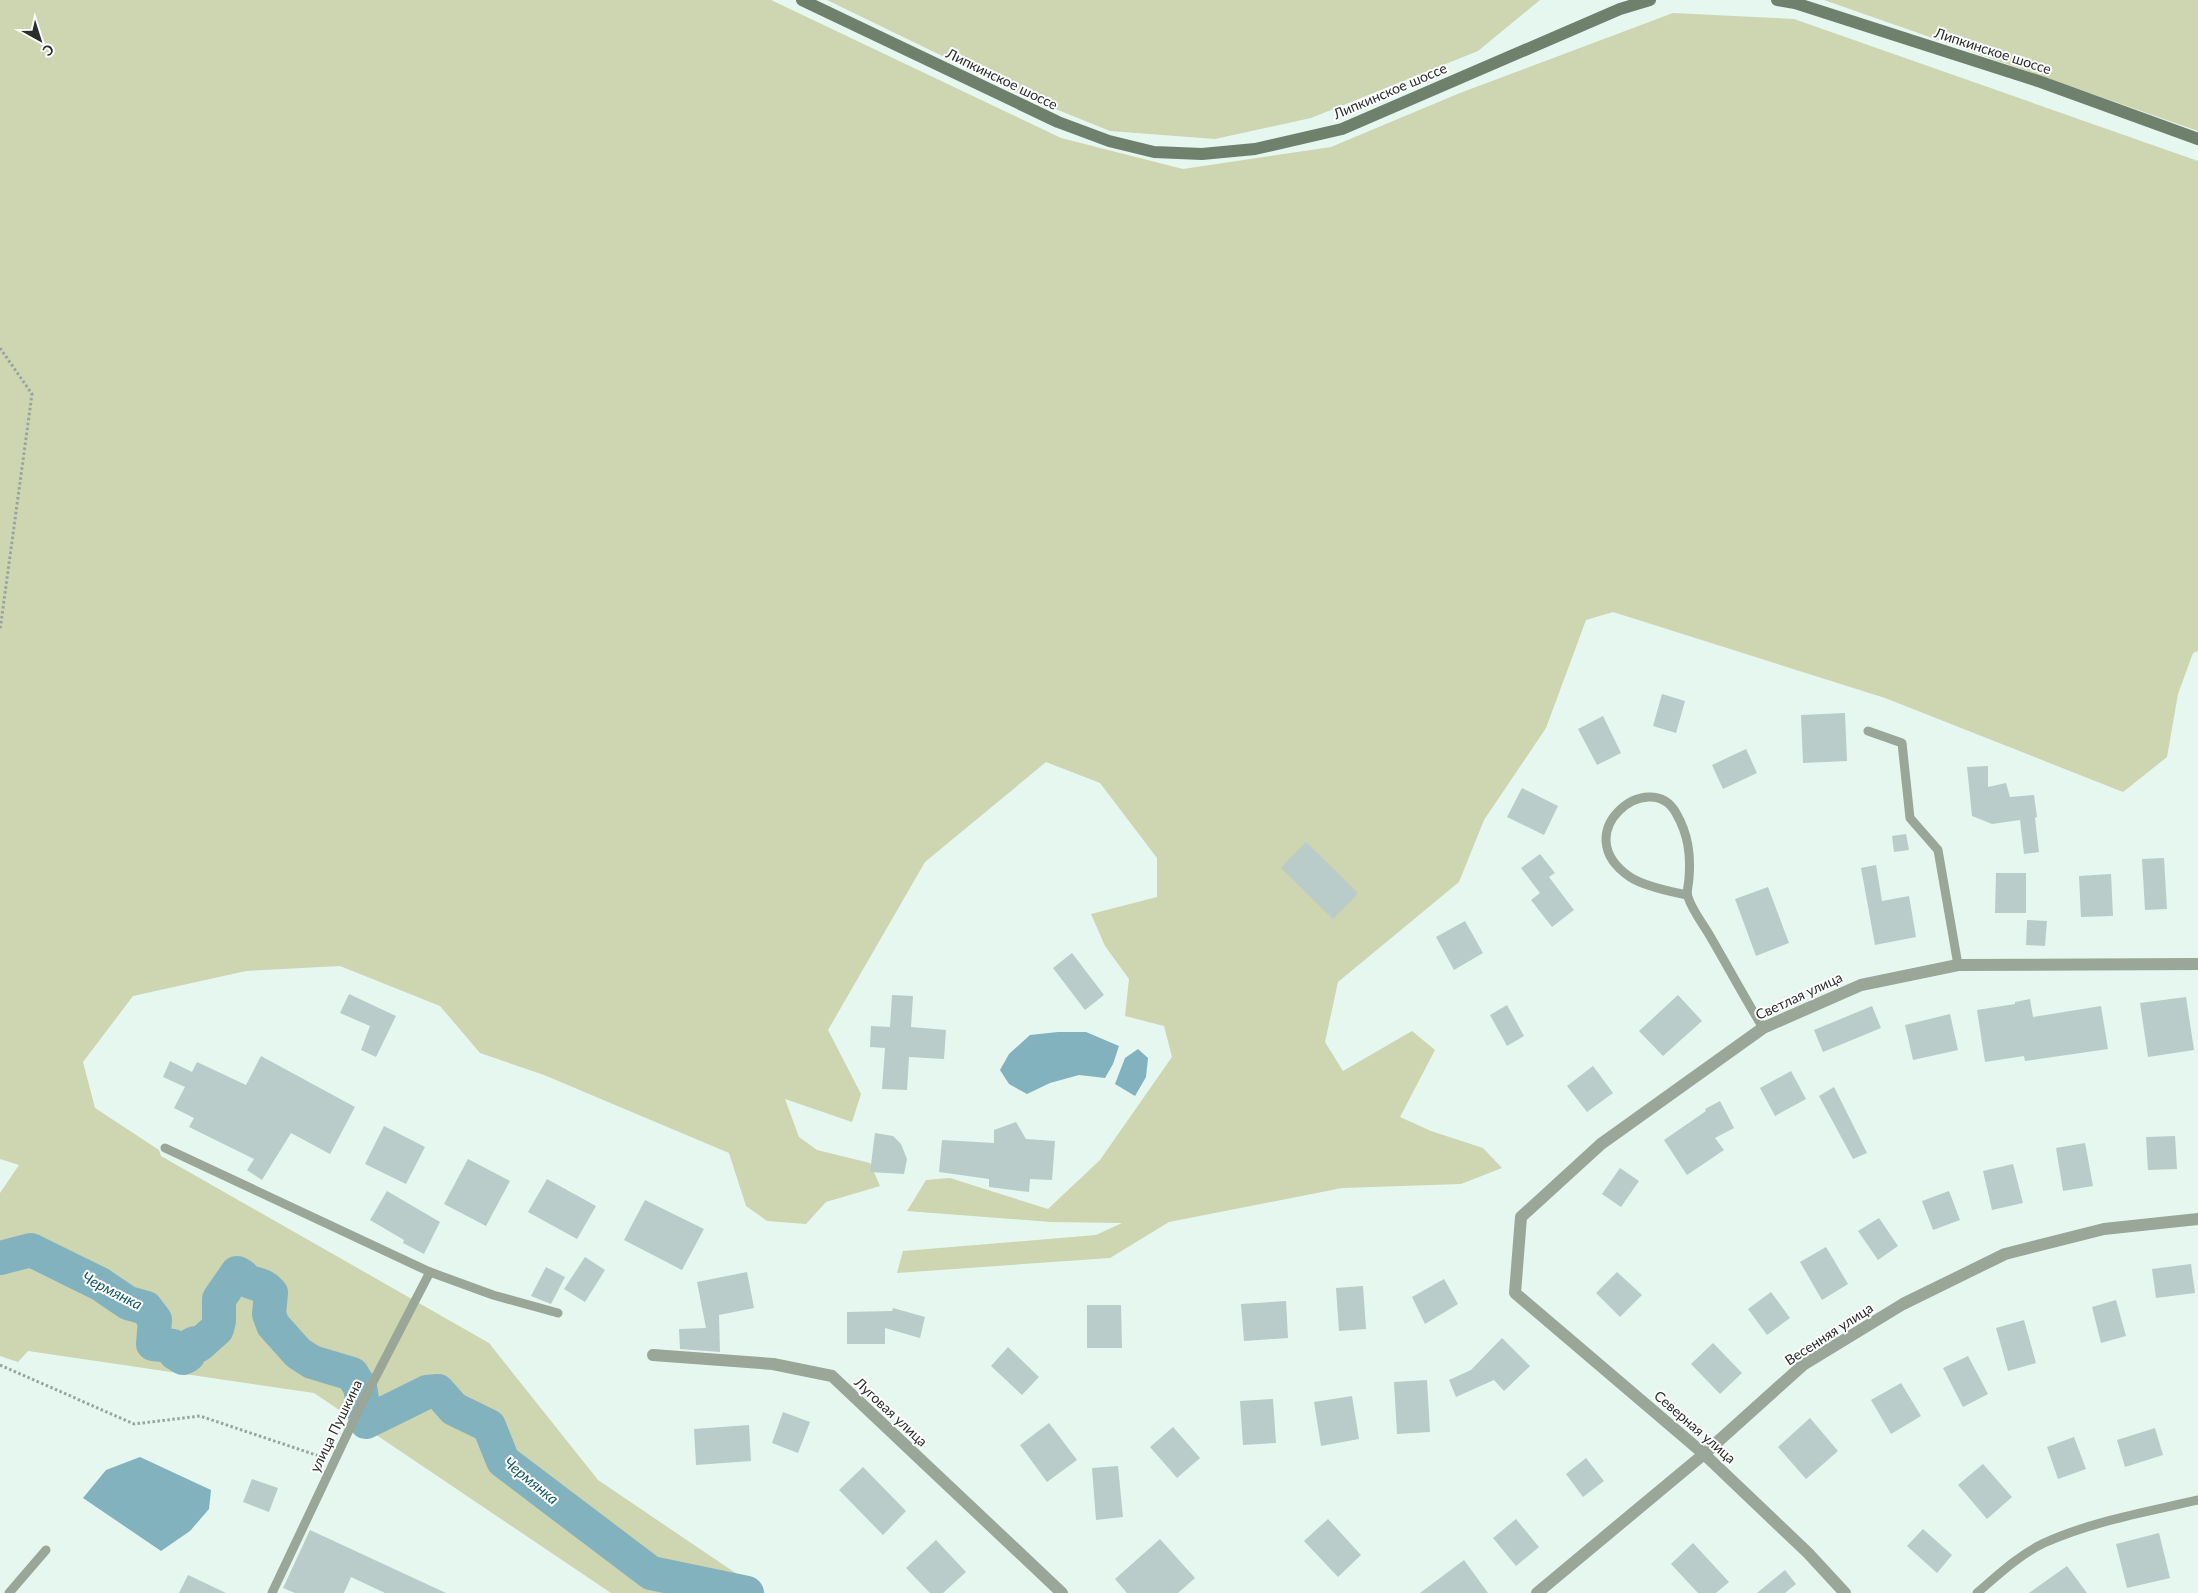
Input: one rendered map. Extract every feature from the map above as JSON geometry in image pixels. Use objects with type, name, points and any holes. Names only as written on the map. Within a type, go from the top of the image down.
[{"type":"street","name":"Липкинское шоссе","points":[[802,0],[1058,122],[1109,141],[1154,152],[1202,154],[1255,149],[1342,129],[1620,9],[1650,0]]},
{"type":"street","name":"Липкинское шоссе","points":[[1777,0],[1795,2],[2041,82],[2198,139]]},
{"type":"street","name":"Светлая улица","points":[[1515,1293],[1521,1217],[1600,1144],[1763,1028],[1861,985],[1958,965],[2198,964]]},
{"type":"street","name":"Весенняя улица","points":[[1537,1593],[1704,1454],[1803,1365],[1903,1304],[2005,1254],[2104,1229],[2198,1219]]},
{"type":"street","name":"Северная улица","points":[[1515,1293],[1704,1454],[1808,1553],[1845,1593]]},
{"type":"street","name":"Луговая улица","points":[[653,1355],[773,1364],[832,1376],[1062,1593]]},
{"type":"lane","points":[[1868,730],[1902,743],[1910,818],[1938,850],[1958,965]]},
{"type":"lane","points":[[1687,896],[1632,879],[1611,858],[1604,835],[1610,820],[1618,809],[1640,798],[1656,798],[1667,801],[1676,812],[1690,849],[1687,896],[1763,1028]]},
{"type":"lane","points":[[164,1148],[430,1272],[493,1295],[558,1313]]},
{"type":"lane","name":"улица Пушкина","points":[[272,1593],[358,1411],[430,1272]]},
{"type":"lane","points":[[1977,1593],[2007,1567],[2043,1544],[2095,1524],[2198,1500]]},
{"type":"lane","points":[[9,1593],[46,1550]]},
{"type":"path","points":[[0,348],[32,394],[0,630]]},
{"type":"path","points":[[0,1365],[134,1424],[200,1416],[334,1461]]},
{"type":"green space","points":[[0,0],[771,0],[1061,138],[1183,169],[1331,147],[1460,93],[1673,13],[1794,19],[2198,161],[2198,651],[2193,653],[2178,694],[2167,757],[2123,792],[1885,698],[1613,612],[1586,620],[1546,728],[1484,820],[1459,882],[1338,982],[1325,1042],[1343,1071],[1412,1031],[1435,1050],[1400,1117],[1431,1131],[1483,1148],[1502,1168],[1461,1184],[1342,1188],[1169,1222],[1110,1258],[897,1273],[903,1251],[1096,1235],[1122,1223],[1051,1222],[907,1211],[926,1180],[950,1178],[1048,1209],[1100,1160],[1172,1057],[1164,1026],[1125,1016],[1129,979],[1105,946],[1091,914],[1157,897],[1157,858],[1100,783],[1046,762],[925,862],[828,1030],[861,1094],[852,1122],[785,1099],[799,1137],[817,1150],[870,1163],[880,1186],[826,1202],[806,1224],[767,1221],[746,1206],[729,1153],[544,1075],[480,1053],[440,1006],[340,966],[246,971],[133,996],[83,1062],[95,1108],[159,1150],[161,1156],[489,1343],[598,1480],[765,1593],[611,1593],[314,1393],[28,1351],[18,1362],[0,1356],[0,1193],[19,1165],[0,1159]]},
{"type":"green space","points":[[827,0],[1540,0],[1478,51],[1311,118],[1215,139],[1110,131],[1033,100]]},
{"type":"green space","points":[[1824,0],[2198,0],[2198,131]]},
{"type":"water","points":[[1086,1032],[1119,1046],[1113,1064],[1105,1078],[1079,1075],[1050,1083],[1027,1094],[1009,1084],[1000,1070],[1009,1054],[1030,1035]]},
{"type":"water","points":[[1138,1049],[1148,1058],[1146,1077],[1135,1096],[1115,1084],[1125,1058]]},
{"type":"water","points":[[140,1457],[211,1490],[209,1509],[190,1531],[161,1551],[83,1498],[106,1470]]},
{"type":"building","points":[[1662,694],[1685,701],[1676,733],[1653,726]]},
{"type":"building","points":[[1845,713],[1847,761],[1803,763],[1801,715]]},
{"type":"building","points":[[1603,716],[1621,753],[1597,765],[1578,729]]},
{"type":"building","points":[[1746,749],[1757,773],[1723,789],[1712,765]]},
{"type":"building","points":[[1988,766],[1988,787],[2006,783],[2010,797],[2034,795],[2039,852],[2024,854],[2020,820],[1992,824],[1972,816],[1967,767]]},
{"type":"building","points":[[1522,788],[1558,806],[1544,835],[1507,817]]},
{"type":"building","points":[[1906,834],[1909,850],[1894,852],[1892,836]]},
{"type":"building","points":[[1306,842],[1358,893],[1333,919],[1281,868]]},
{"type":"building","points":[[1540,854],[1555,873],[1549,877],[1574,910],[1552,927],[1531,900],[1540,893],[1521,868]]},
{"type":"building","points":[[2164,858],[2167,909],[2145,910],[2142,859]]},
{"type":"building","points":[[1876,865],[1882,901],[1909,896],[1916,937],[1875,945],[1861,868]]},
{"type":"building","points":[[1996,873],[2026,873],[2026,913],[1995,913]]},
{"type":"building","points":[[2111,874],[2113,916],[2081,917],[2079,876]]},
{"type":"building","points":[[1768,887],[1789,943],[1756,956],[1735,899]]},
{"type":"building","points":[[2027,920],[2047,921],[2045,946],[2026,945]]},
{"type":"building","points":[[1465,921],[1483,953],[1454,970],[1436,937]]},
{"type":"building","points":[[1072,953],[1104,995],[1085,1010],[1053,968]]},
{"type":"building","points":[[349,994],[396,1016],[376,1057],[361,1050],[370,1026],[340,1013]]},
{"type":"building","points":[[892,995],[913,996],[911,1027],[946,1030],[944,1059],[909,1057],[907,1090],[882,1089],[885,1048],[870,1047],[871,1026],[890,1027]]},
{"type":"building","points":[[1678,995],[1702,1021],[1663,1056],[1639,1031]]},
{"type":"building","points":[[2186,997],[2194,1050],[2148,1057],[2140,1003]]},
{"type":"building","points":[[2030,999],[2033,1017],[2101,1006],[2108,1049],[2025,1061],[2024,1056],[1985,1062],[1977,1010],[2015,1004],[2015,1002]]},
{"type":"building","points":[[1507,1005],[1524,1036],[1507,1046],[1490,1015]]},
{"type":"building","points":[[1872,1006],[1881,1028],[1823,1052],[1814,1030]]},
{"type":"building","points":[[1950,1014],[1958,1050],[1913,1060],[1905,1025]]},
{"type":"building","points":[[261,1056],[355,1107],[330,1154],[291,1133],[262,1180],[247,1170],[254,1159],[189,1127],[194,1118],[174,1108],[185,1087],[163,1077],[170,1061],[192,1072],[197,1062],[246,1085]]},
{"type":"building","points":[[1593,1066],[1613,1093],[1587,1112],[1567,1086]]},
{"type":"building","points":[[1791,1071],[1806,1099],[1775,1116],[1760,1088]]},
{"type":"building","points":[[1834,1087],[1867,1153],[1853,1159],[1819,1096]]},
{"type":"building","points":[[1720,1101],[1734,1128],[1715,1138],[1724,1150],[1687,1175],[1664,1140],[1706,1111],[1705,1109]]},
{"type":"building","points":[[1016,1122],[1026,1139],[1055,1141],[1052,1180],[1030,1179],[1029,1192],[989,1187],[989,1179],[939,1172],[942,1140],[994,1143],[994,1130]]},
{"type":"building","points":[[384,1126],[425,1147],[406,1184],[365,1164]]},
{"type":"building","points":[[875,1133],[893,1136],[901,1144],[907,1159],[904,1174],[870,1172]]},
{"type":"building","points":[[2175,1136],[2177,1169],[2148,1170],[2146,1137]]},
{"type":"building","points":[[2085,1143],[2093,1186],[2063,1191],[2056,1148]]},
{"type":"building","points":[[468,1159],[510,1181],[486,1226],[444,1204]]},
{"type":"building","points":[[2013,1164],[2023,1203],[1992,1210],[1983,1171]]},
{"type":"building","points":[[1620,1168],[1639,1181],[1621,1207],[1602,1194]]},
{"type":"building","points":[[547,1179],[596,1206],[577,1239],[528,1212]]},
{"type":"building","points":[[387,1191],[440,1222],[424,1254],[403,1243],[404,1240],[370,1220]]},
{"type":"building","points":[[1949,1191],[1960,1220],[1933,1230],[1922,1201]]},
{"type":"building","points":[[645,1200],[704,1229],[682,1270],[624,1240]]},
{"type":"building","points":[[1879,1218],[1898,1246],[1878,1260],[1858,1231]]},
{"type":"building","points":[[1826,1247],[1848,1284],[1822,1300],[1800,1262]]},
{"type":"building","points":[[585,1257],[605,1270],[585,1302],[564,1289]]},
{"type":"building","points":[[2191,1264],[2195,1293],[2156,1298],[2152,1269]]},
{"type":"building","points":[[546,1267],[565,1277],[551,1304],[531,1296]]},
{"type":"building","points":[[747,1272],[754,1308],[719,1315],[720,1352],[680,1349],[679,1329],[706,1328],[697,1282]]},
{"type":"building","points":[[1617,1272],[1642,1295],[1620,1317],[1596,1293]]},
{"type":"building","points":[[1444,1279],[1458,1304],[1425,1324],[1412,1297]]},
{"type":"building","points":[[1363,1286],[1366,1329],[1339,1331],[1336,1288]]},
{"type":"building","points":[[1771,1292],[1790,1318],[1767,1335],[1748,1309]]},
{"type":"building","points":[[2116,1300],[2126,1336],[2101,1343],[2092,1307]]},
{"type":"building","points":[[1286,1301],[1288,1338],[1244,1341],[1241,1304]]},
{"type":"building","points":[[1087,1305],[1121,1305],[1122,1348],[1087,1348]]},
{"type":"building","points":[[893,1308],[925,1317],[920,1338],[885,1328],[885,1344],[847,1344],[847,1312],[892,1311]]},
{"type":"building","points":[[2024,1320],[2036,1363],[2008,1371],[1996,1328]]},
{"type":"building","points":[[1502,1338],[1530,1366],[1504,1391],[1494,1380],[1456,1397],[1449,1380],[1471,1370]]},
{"type":"building","points":[[1713,1343],[1742,1373],[1720,1394],[1691,1364]]},
{"type":"building","points":[[1008,1347],[1039,1377],[1022,1395],[991,1366]]},
{"type":"building","points":[[1968,1356],[1988,1394],[1963,1407],[1943,1368]]},
{"type":"building","points":[[1427,1380],[1430,1432],[1397,1434],[1394,1382]]},
{"type":"building","points":[[1901,1383],[1921,1416],[1891,1434],[1871,1400]]},
{"type":"building","points":[[1352,1396],[1359,1439],[1321,1446],[1314,1402]]},
{"type":"building","points":[[1273,1399],[1276,1443],[1243,1445],[1240,1401]]},
{"type":"building","points":[[783,1412],[810,1422],[798,1453],[772,1443]]},
{"type":"building","points":[[1810,1418],[1838,1451],[1806,1479],[1778,1447]]},
{"type":"building","points":[[1049,1423],[1077,1460],[1047,1482],[1020,1445]]},
{"type":"building","points":[[749,1425],[751,1461],[696,1465],[694,1429]]},
{"type":"building","points":[[1173,1427],[1200,1458],[1177,1478],[1150,1447]]},
{"type":"building","points":[[2155,1428],[2163,1455],[2125,1467],[2117,1440]]},
{"type":"building","points":[[2074,1437],[2086,1469],[2058,1479],[2047,1447]]},
{"type":"building","points":[[1586,1458],[1604,1481],[1583,1497],[1566,1474]]},
{"type":"building","points":[[1983,1464],[2012,1497],[1987,1519],[1958,1485]]},
{"type":"building","points":[[1118,1466],[1123,1517],[1096,1520],[1092,1468]]},
{"type":"building","points":[[863,1467],[906,1511],[883,1535],[839,1490]]},
{"type":"building","points":[[252,1479],[278,1488],[269,1512],[243,1502]]},
{"type":"building","points":[[1328,1519],[1361,1555],[1338,1577],[1304,1541]]},
{"type":"building","points":[[1516,1519],[1539,1547],[1516,1566],[1493,1538]]},
{"type":"building","points":[[1923,1529],[1952,1555],[1937,1573],[1907,1546]]},
{"type":"building","points":[[310,1530],[446,1593],[385,1593],[351,1577],[344,1593],[295,1593],[283,1588]]},
{"type":"building","points":[[2159,1533],[2170,1578],[2127,1588],[2116,1544]]},
{"type":"building","points":[[1160,1539],[1195,1578],[1178,1593],[1127,1593],[1115,1579]]},
{"type":"building","points":[[936,1540],[966,1572],[943,1593],[930,1593],[906,1568]]},
{"type":"building","points":[[1693,1543],[1729,1582],[1716,1593],[1698,1593],[1671,1564]]},
{"type":"building","points":[[1464,1560],[1488,1593],[1420,1593]]},
{"type":"building","points":[[2067,1566],[2087,1593],[2029,1593]]},
{"type":"building","points":[[1785,1570],[1796,1584],[1785,1593],[1757,1593]]},
{"type":"building","points":[[188,1575],[226,1593],[179,1593]]},
{"type":"waterway","name":"Чермянка","points":[[0,1258],[31,1250],[100,1284],[128,1303],[146,1308],[155,1320],[153,1344],[173,1346],[175,1353],[183,1358],[189,1354],[191,1345],[195,1343],[199,1345],[217,1329],[219,1299],[237,1273],[248,1281],[264,1287],[271,1293],[269,1314],[273,1325],[298,1353],[312,1362],[352,1374],[360,1387],[366,1422],[427,1392],[438,1391],[454,1409],[489,1426],[503,1461],[651,1573],[747,1593]]}]
